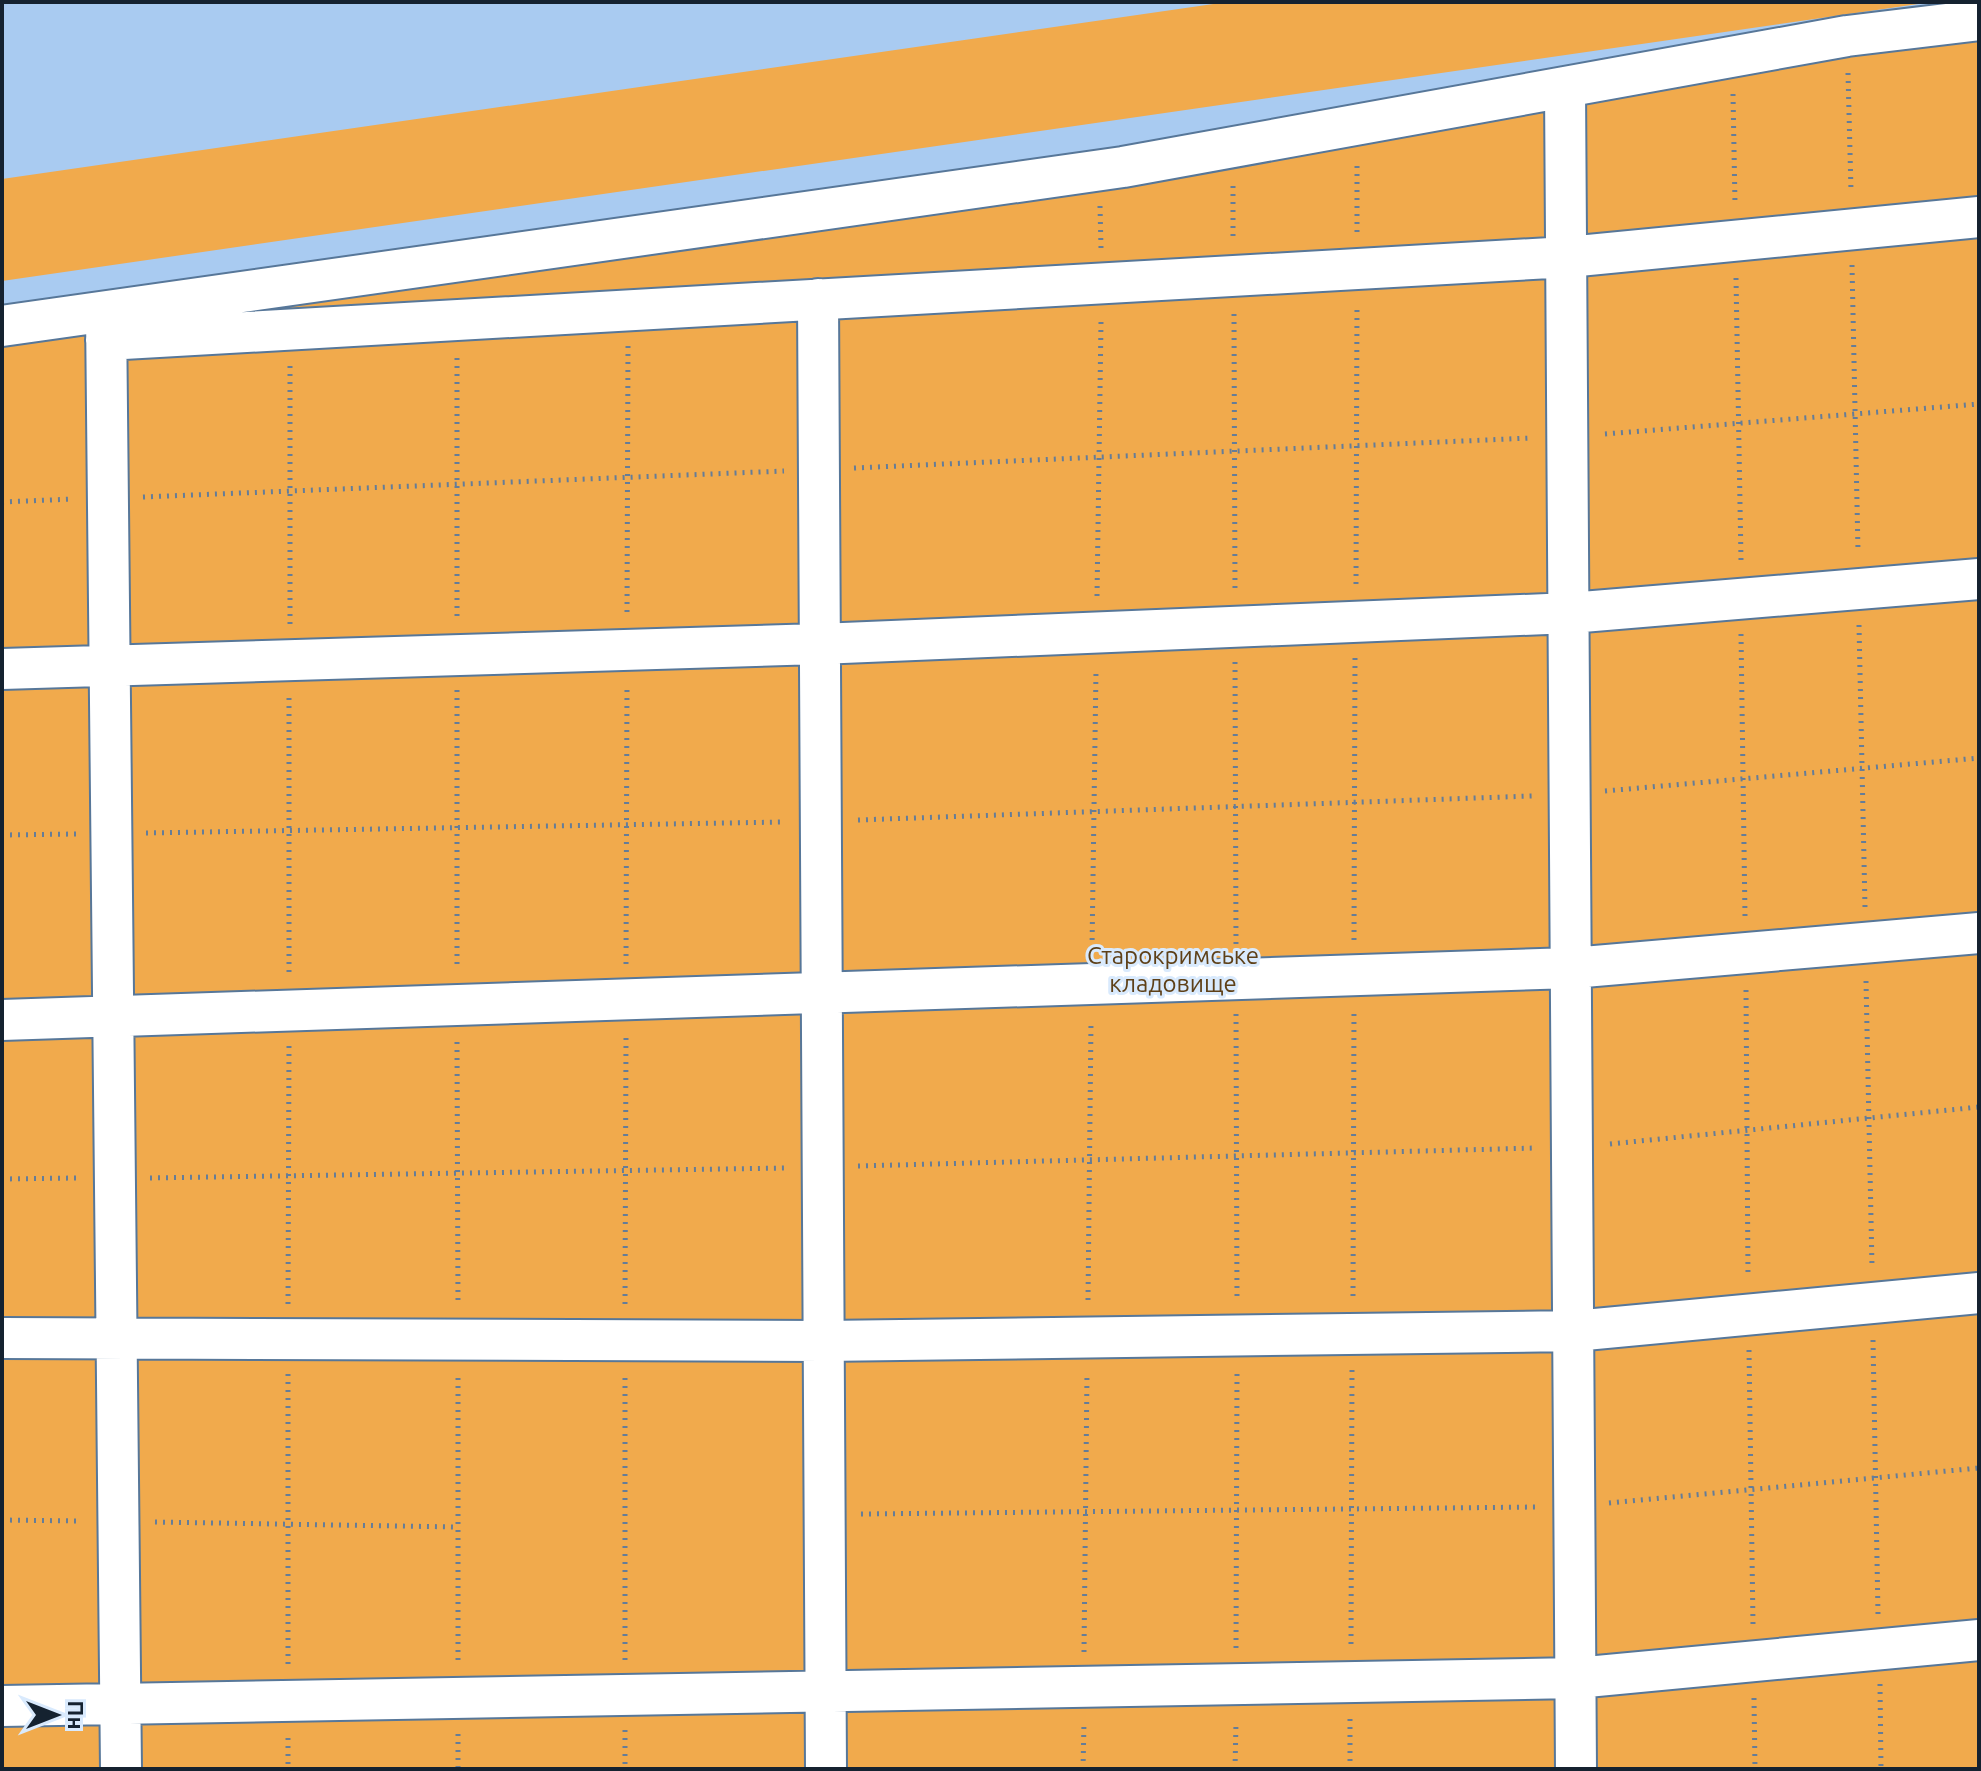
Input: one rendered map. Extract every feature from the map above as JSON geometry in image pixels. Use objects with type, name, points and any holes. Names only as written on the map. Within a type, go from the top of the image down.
[{"type":"street","points":[[106,325],[1100,171],[1847,36],[1979,20]]},
{"type":"street","points":[[1565,87],[1576,1769]]},
{"type":"street","points":[[2,326],[106,325],[818,299],[1568,257],[1979,217]]},
{"type":"street","points":[[818,299],[826,1769]]},
{"type":"street","points":[[106,325],[121,1769]]},
{"type":"street","points":[[2,669],[819,644],[1570,613],[1979,579]]},
{"type":"street","points":[[2,1020],[1572,968],[1979,933]]},
{"type":"street","points":[[2,1338],[823,1341],[1574,1331],[1979,1293]]},
{"type":"street","points":[[2,1706],[1576,1678],[1979,1640]]},
{"type":"path","points":[[1350,1769],[1357,125]]},
{"type":"path","points":[[1233,148],[1237,1156],[1235,1769]]},
{"type":"path","points":[[1083,1769],[1102,283],[1100,171]]},
{"type":"path","points":[[2,502],[1569,437],[1979,404]]},
{"type":"path","points":[[2,835],[821,821],[1571,794],[1979,758]]},
{"type":"path","points":[[2,1179],[822,1167],[1573,1147],[1979,1107]]},
{"type":"path","points":[[824,1514],[1575,1507],[1979,1468]]},
{"type":"path","points":[[2,1520],[458,1527]]},
{"type":"green space","points":[[1227,2],[1932,2],[2,281],[2,179]]},
{"type":"green space","name":"Старокримське кладовище","points":[[1979,20],[1979,1769],[2,1769],[2,326]]}]
